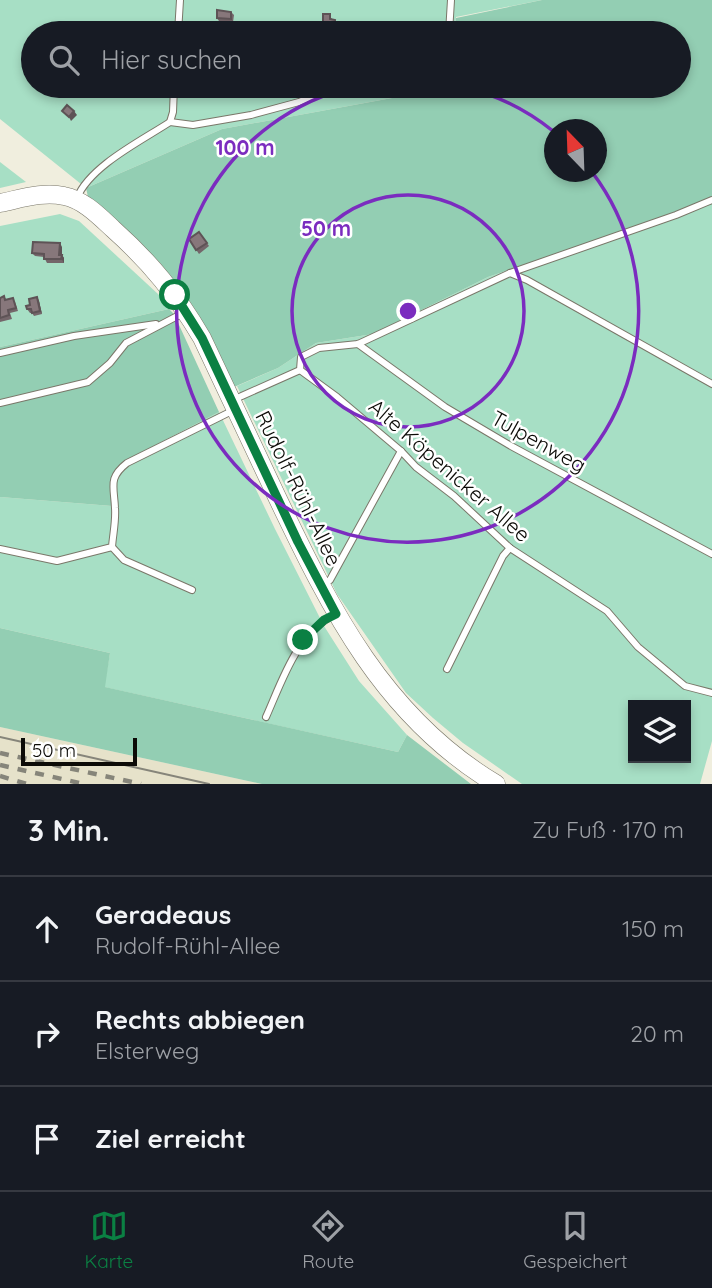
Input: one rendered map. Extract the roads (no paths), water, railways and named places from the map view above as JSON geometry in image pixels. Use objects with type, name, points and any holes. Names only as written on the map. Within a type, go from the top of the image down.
[{"type":"street","points":[[0,203],[47,194],[76,200]]},
{"type":"street","name":"Rudolf-Rühl-Allee","points":[[76,200],[106,222],[140,254],[186,311],[202,338],[298,542],[336,614],[376,676],[415,722],[452,754],[496,784]]},
{"type":"lane","points":[[179,21],[180,0]]},
{"type":"lane","points":[[450,21],[451,0]]},
{"type":"lane","points":[[170,122],[174,98]]},
{"type":"lane","points":[[76,200],[82,186],[102,167],[170,122],[193,124],[251,115],[308,98]]},
{"type":"lane","points":[[192,590],[124,560],[112,547],[115,509],[113,483],[117,471],[127,463],[300,370],[300,357],[319,348],[358,344],[510,273],[712,200]]},
{"type":"lane","points":[[510,273],[712,384]]},
{"type":"lane","points":[[0,403],[88,382],[110,363],[127,343],[186,311]]},
{"type":"lane","points":[[0,353],[74,336],[161,323]]},
{"type":"lane","name":"Tulpenweg","points":[[358,344],[445,407],[511,446],[712,554]]},
{"type":"lane","name":"Alte Köpenicker Allee","points":[[300,370],[401,451],[510,548],[607,611],[638,647],[685,686],[712,693]]},
{"type":"lane","points":[[321,586],[330,580],[401,451]]},
{"type":"lane","points":[[0,549],[57,561],[112,547]]},
{"type":"lane","points":[[447,669],[503,556],[510,548]]},
{"type":"lane","points":[[265,717],[303,640],[324,620],[336,614]]},
{"type":"tram line","points":[[0,737],[209,784]]},
{"type":"railway","points":[[0,753],[141,784]]},
{"type":"railway","points":[[0,765],[84,784]]},
{"type":"railway","points":[[0,776],[27,784]]}]
